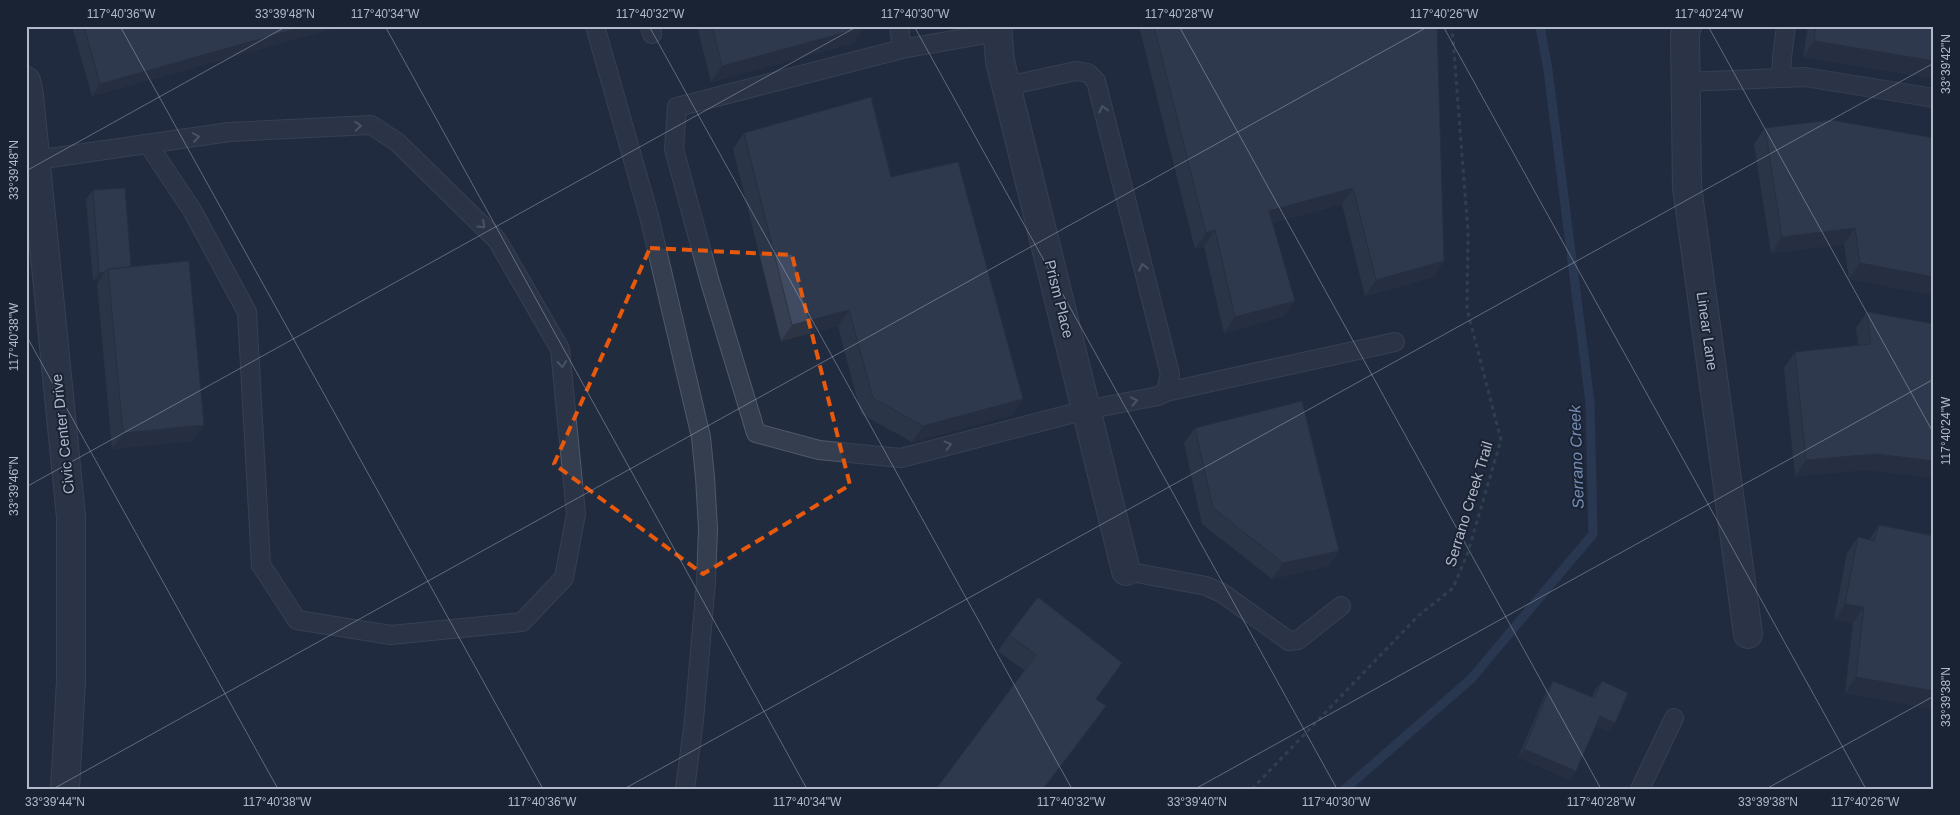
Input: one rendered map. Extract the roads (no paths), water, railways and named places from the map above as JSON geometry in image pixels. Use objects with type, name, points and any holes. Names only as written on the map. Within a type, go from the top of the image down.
[{"type":"street","name":"Linear Lane","points":[[1687,26],[1685,35],[1687,187],[1748,634]]},
{"type":"street","name":"Prism Place","points":[[997,29],[1000,61],[1126,571]]},
{"type":"street","name":"Civic Center Drive","points":[[26,81],[36,160],[71,517],[72,681],[65,789]]},
{"type":"lane","points":[[595,26],[649,216],[701,437],[706,477],[708,529],[706,582],[694,720],[685,789]]},
{"type":"lane","points":[[899,26],[902,49]]},
{"type":"lane","points":[[1781,78],[1786,26]]},
{"type":"lane","points":[[997,29],[902,49],[678,107],[674,149],[710,282],[756,433],[819,450],[901,458],[1086,410],[1158,396],[1166,392],[1395,342]]},
{"type":"lane","points":[[1007,86],[1076,71],[1088,73],[1096,82],[1170,374],[1166,392]]},
{"type":"lane","points":[[1686,82],[1804,77],[1934,98]]},
{"type":"lane","points":[[36,160],[229,132],[370,125],[397,142],[497,240],[560,349],[576,514],[564,578],[522,622],[392,635],[297,620],[260,564],[247,312],[192,210],[148,144]]},
{"type":"lane","points":[[1126,571],[1206,586],[1222,594],[1289,641],[1298,640],[1341,606]]},
{"type":"lane","points":[[1640,789],[1674,718]]},
{"type":"waterway","name":"Serrano Creek","points":[[1345,789],[1471,679],[1593,534],[1590,403],[1548,70],[1540,26]]}]
